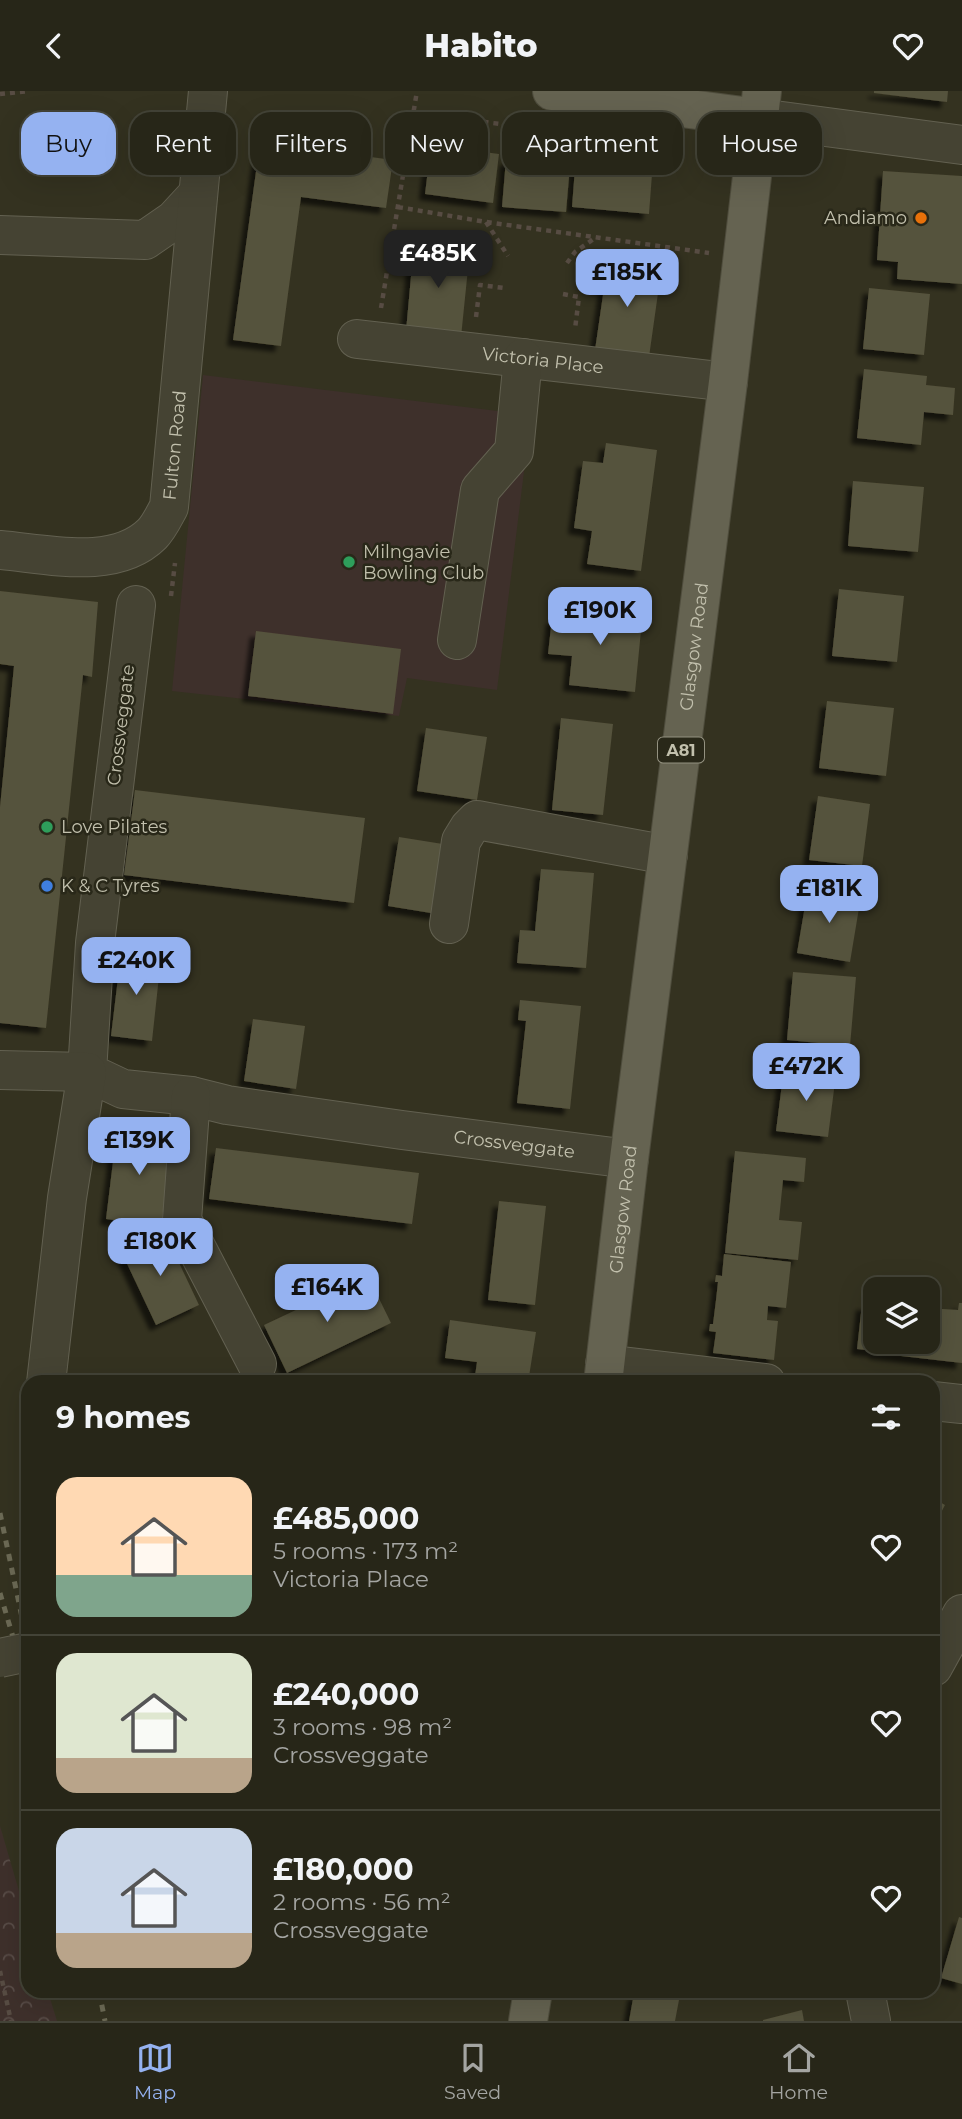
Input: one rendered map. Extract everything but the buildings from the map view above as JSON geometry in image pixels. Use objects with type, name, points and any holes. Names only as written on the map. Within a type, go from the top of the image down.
[{"type":"main road","points":[[552,91],[760,105]]},
{"type":"main road","name":"Glasgow Road","points":[[604,1373],[760,105]]},
{"type":"main road","points":[[528,2021],[533,1998]]},
{"type":"street","name":"Fulton Road","points":[[0,550],[91,558],[116,555],[133,548],[153,534],[169,507],[208,91]]},
{"type":"street","points":[[760,105],[962,145]]},
{"type":"street","points":[[145,240],[174,220],[198,194]]},
{"type":"street","points":[[0,235],[145,240],[168,249],[191,272]]},
{"type":"street","name":"Victoria Place","points":[[366,340],[728,382]]},
{"type":"street","points":[[457,640],[480,490],[513,451],[523,358]]},
{"type":"street","name":"Crossveggate","points":[[136,605],[95,943],[87,1072],[123,1089],[191,1096],[268,1111],[629,1159]]},
{"type":"street","points":[[449,924],[461,841],[477,820],[668,855]]},
{"type":"street","points":[[0,1070],[87,1072],[67,1198],[47,1375]]},
{"type":"street","points":[[191,1096],[182,1220],[257,1364]]},
{"type":"street","points":[[604,1373],[636,1375]]},
{"type":"street","points":[[940,1402],[962,1404]]},
{"type":"street","points":[[940,1654],[962,1614]]},
{"type":"street","points":[[0,1658],[21,1654]]},
{"type":"street","points":[[866,1998],[871,2021]]},
{"type":"path","points":[[0,94],[29,91]]},
{"type":"path","points":[[414,112],[417,91]]},
{"type":"path","points":[[366,340],[403,175]]},
{"type":"path","points":[[398,207],[742,258]]},
{"type":"path","points":[[486,222],[508,255]]},
{"type":"path","points":[[567,263],[575,252],[596,237]]},
{"type":"path","points":[[472,353],[480,285],[504,288]]},
{"type":"path","points":[[564,295],[579,297],[571,363]]},
{"type":"path","points":[[0,1971],[11,2021]]},
{"type":"green space","name":"Milngavie Bowling Club","points":[[203,375],[531,415],[497,690],[407,678],[399,716],[172,691]]},
{"type":"green space","points":[[0,1826],[21,1898],[21,1998],[50,1998],[57,2021],[0,2021]]},
{"type":"railway","points":[[0,1513],[21,1613]]},
{"type":"railway","points":[[0,1593],[21,1664]]},
{"type":"railway","points":[[100,1998],[105,2021]]},
{"type":"place","name":"Andiamo","points":[[921,218]]},
{"type":"place","name":"Milngavie Bowling Club","points":[[349,562]]},
{"type":"place","name":"Love Pilates","points":[[47,827]]},
{"type":"place","name":"K & C Tyres","points":[[47,886]]}]
